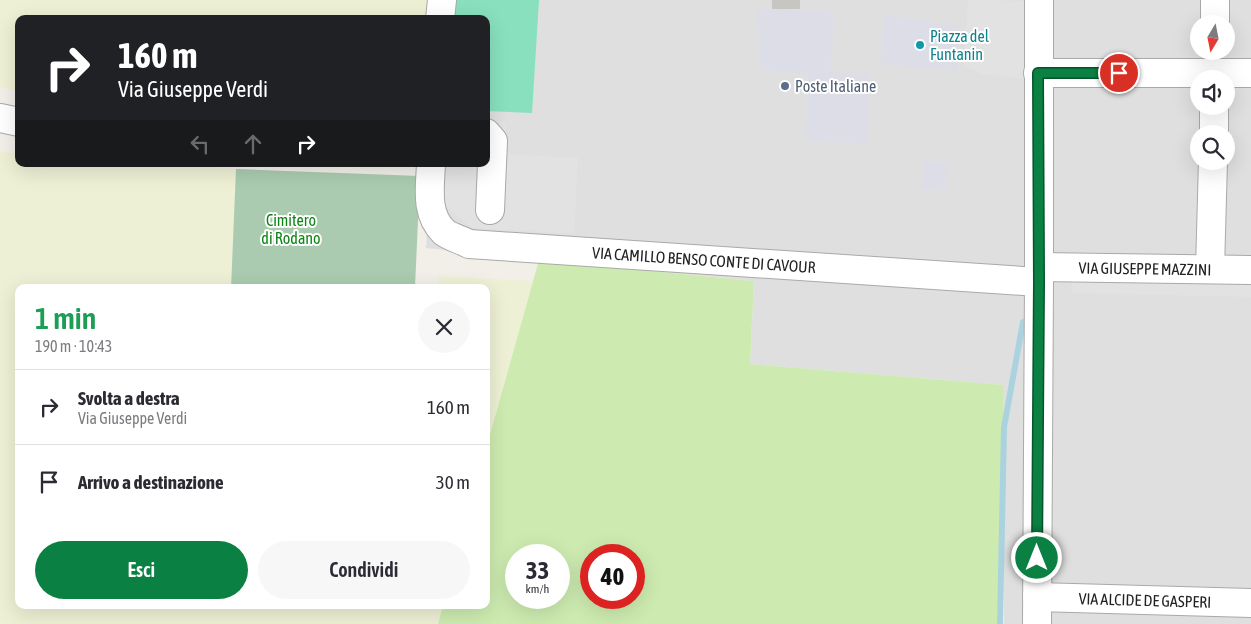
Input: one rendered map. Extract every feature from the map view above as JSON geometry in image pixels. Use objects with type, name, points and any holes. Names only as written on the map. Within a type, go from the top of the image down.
[{"type":"street","points":[[440,15],[442,0]]},
{"type":"street","points":[[1037,624],[1039,0]]},
{"type":"street","points":[[1215,0],[1215,15]]},
{"type":"street","points":[[1038,73],[1215,68],[1251,73]]},
{"type":"street","points":[[0,118],[15,121]]},
{"type":"street","points":[[490,137],[494,141],[490,210]]},
{"type":"street","name":"VIA CAMILLO BENSO CONTE DI CAVOUR","points":[[431,167],[429,200],[434,220],[445,233],[469,244],[878,270],[1039,274]]},
{"type":"street","points":[[1210,269],[1213,170]]},
{"type":"street","name":"VIA GIUSEPPE MAZZINI","points":[[1039,274],[1210,269],[1251,270]]},
{"type":"street","name":"VIA ALCIDE DE GASPERI","points":[[1037,597],[1251,603]]},
{"type":"shaded area","points":[[441,0],[1251,0],[1251,624],[1004,624],[1004,385],[750,364],[754,281],[426,248],[431,167],[490,167],[490,15],[477,15]]},
{"type":"shaded area","points":[[968,0],[1029,1],[1028,79],[982,74],[963,65]]},
{"type":"shaded area","points":[[758,9],[834,10],[831,73],[870,74],[867,144],[806,141],[808,73],[759,71]]},
{"type":"shaded area","name":"Piazza del Funtanin","points":[[885,15],[958,26],[958,72],[880,64]]},
{"type":"shaded area","points":[[490,121],[506,122],[505,154],[578,158],[574,234],[472,228],[441,202],[442,167],[490,167]]},
{"type":"shaded area","points":[[923,161],[946,163],[945,191],[922,189]]},
{"type":"shaded area","points":[[1072,277],[1251,280],[1251,297],[1071,293]]},
{"type":"green space","points":[[0,0],[433,0],[432,15],[15,15],[15,90],[0,87]]},
{"type":"green space","points":[[454,0],[539,0],[532,113],[490,111],[490,15],[453,15]]},
{"type":"green space","points":[[0,152],[15,153],[15,167],[208,167],[236,169],[231,284],[15,284],[15,609],[442,609],[438,624],[0,624]]},
{"type":"green space","name":"Cimitero di Rodano","points":[[236,169],[420,176],[415,284],[231,284]]},
{"type":"green space","points":[[539,260],[754,281],[750,364],[1004,385],[1001,624],[438,624],[442,609],[490,609],[490,435]]},
{"type":"green space","points":[[439,276],[533,281],[490,435],[490,284],[438,284]]},
{"type":"waterway","points":[[1000,624],[1004,427],[1023,322]]},
{"type":"tunnel","points":[[786,0],[786,9]]},
{"type":"place","name":"Piazza del Funtanin","points":[[920,45]]},
{"type":"place","name":"Poste Italiane","points":[[785,86]]},
{"type":"route","points":[[1037,558],[1038,73],[1119,73]]}]
